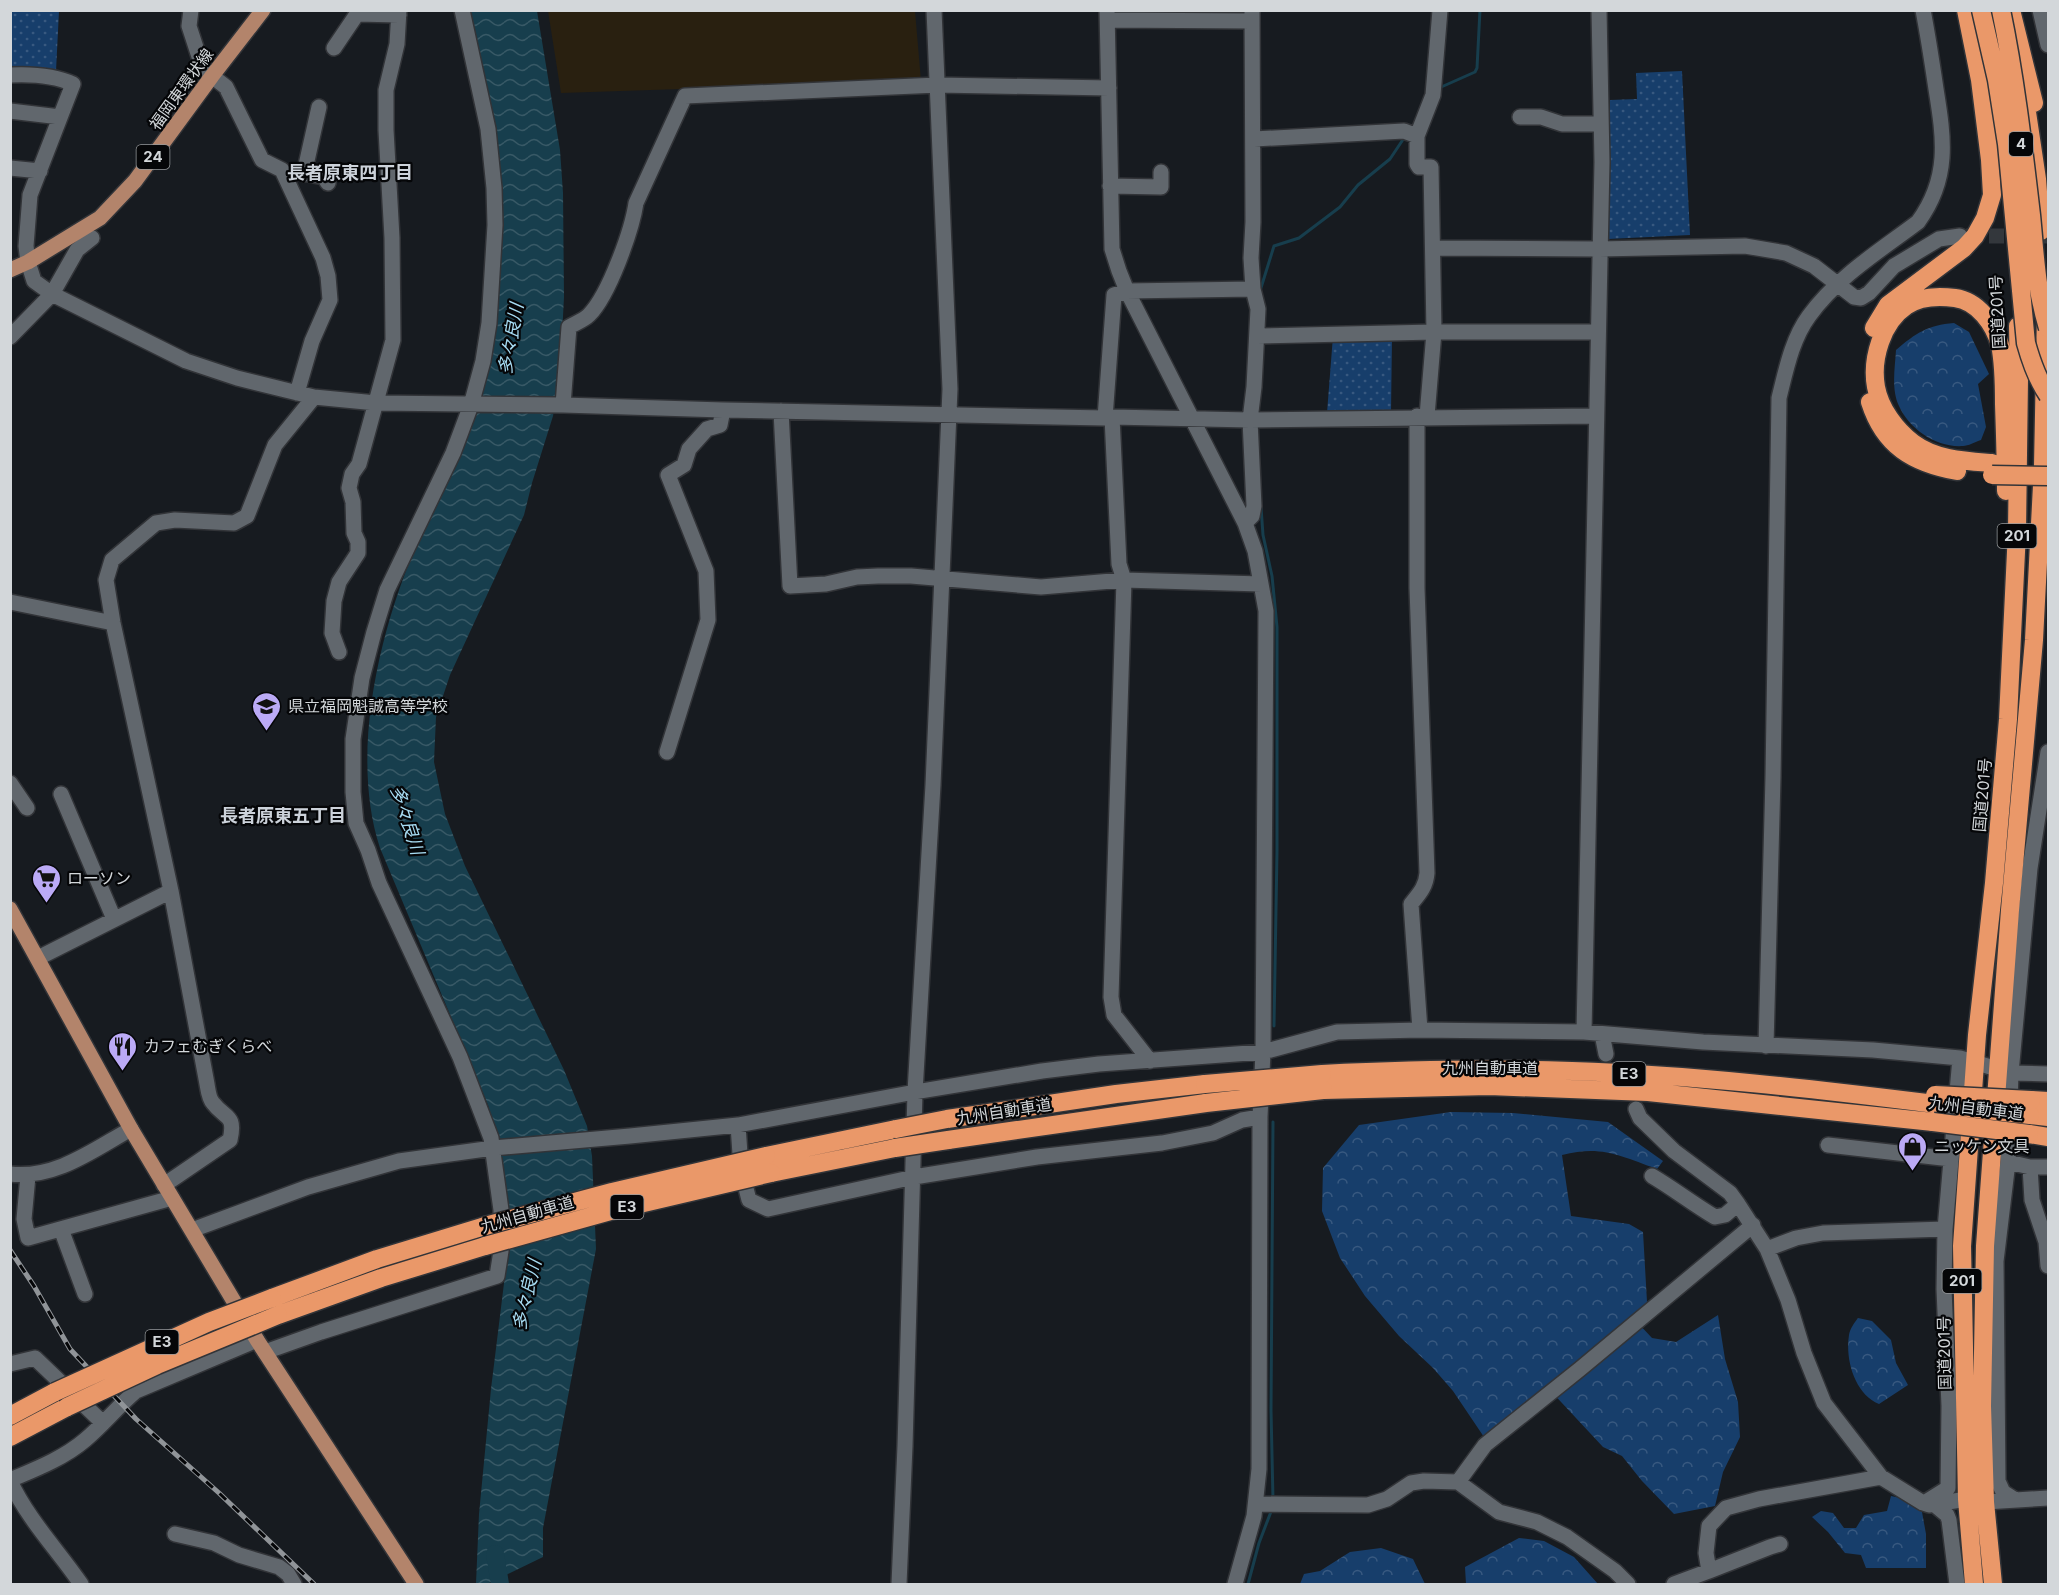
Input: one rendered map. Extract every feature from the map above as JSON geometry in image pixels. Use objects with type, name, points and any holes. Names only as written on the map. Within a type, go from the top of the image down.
[{"type":"highway","points":[[1966,10],[1980,80],[1992,195],[1985,218],[1975,236],[1964,248],[1888,305],[1872,331],[1866,352],[1864,385],[1879,425],[1897,446],[1912,458],[1932,467],[1992,469],[2049,476]]},
{"type":"highway","points":[[1980,10],[1997,80],[2007,144],[2026,342],[2032,365],[2049,395]]},
{"type":"highway","name":"国道201号","points":[[1974,1584],[1967,1499],[1962,1246],[1968,1061],[1994,883],[2011,661],[2018,531],[2019,459],[2017,300],[2013,244],[1997,102],[1980,10]]},
{"type":"highway","name":"4","points":[[2001,10],[2026,181],[2036,279],[2040,303],[2049,328]]},
{"type":"highway","points":[[2010,10],[2033,93],[2049,199]]},
{"type":"highway","name":"201","points":[[1993,1584],[1985,1502],[1982,1406],[1985,1246],[2005,1070],[2034,640],[2043,466],[2046,302],[2037,179],[2010,10]]},
{"type":"highway","points":[[2011,661],[2007,589],[2004,379],[2000,345],[1992,326],[1977,308],[1961,299],[1939,296],[1907,305],[1891,321],[1881,340],[1876,364],[1876,388],[1897,429],[1915,444],[1933,454],[1992,469],[2049,464]]},
{"type":"highway","points":[[2034,640],[2049,605]]},
{"type":"highway","name":"九州自動車道","points":[[10,1416],[55,1392],[189,1331],[272,1298],[377,1259],[485,1226],[612,1192],[769,1165],[1206,1103],[1322,1082],[1446,1070],[1574,1071],[1681,1077],[1813,1089],[1934,1107],[2029,1134],[2049,1137]]},
{"type":"highway","name":"九州自動車道","points":[[10,1437],[67,1407],[177,1356],[278,1315],[381,1278],[485,1246],[896,1129],[947,1119],[1116,1094],[1205,1084],[1322,1082],[1648,1092],[1934,1107],[2037,1105],[2049,1117]]},
{"type":"main road","name":"福岡東環状線","points":[[10,270],[28,262],[100,218],[135,181],[264,10]]},
{"type":"main road","points":[[10,909],[131,1129],[261,1346],[416,1584]]},
{"type":"street","points":[[191,10],[189,26],[203,69],[226,87],[262,160],[282,170],[324,177],[328,183]]},
{"type":"street","points":[[81,1584],[21,1504],[10,1481],[71,1451],[84,1442],[136,1391],[261,1346],[321,1332],[497,1276],[501,1251],[501,1210],[497,1192],[496,1148],[459,1058],[379,883],[356,823],[353,792],[353,739],[362,678],[384,600],[391,580],[453,453],[471,405],[483,361],[489,322],[495,225],[494,188],[488,129],[462,10]]},
{"type":"street","points":[[899,1584],[915,1092],[933,785],[950,389],[934,10]]},
{"type":"street","points":[[1420,1030],[1411,904],[1422,890],[1427,873],[1417,588],[1422,416],[1434,332],[1434,248],[1431,167],[1419,167],[1417,164],[1417,136],[1433,94],[1440,10]]},
{"type":"street","points":[[1584,1032],[1598,332],[1601,124],[1599,10]]},
{"type":"street","points":[[1766,1046],[1779,398],[1790,355],[1808,316],[1838,283],[1918,222],[1928,209],[1941,169],[1944,137],[1923,10]]},
{"type":"street","points":[[2040,10],[2049,45]]},
{"type":"street","points":[[334,48],[357,15],[399,13],[397,44],[386,90],[392,237],[393,340],[359,464],[352,474],[349,488],[353,502],[354,533],[358,542],[358,552],[339,582],[334,601],[332,633],[339,652]]},
{"type":"street","points":[[1235,1584],[1256,1504],[1260,1437],[1260,1117],[1263,1052],[1266,611],[1255,551],[1245,523],[1127,291],[1112,249],[1107,16],[1252,16],[1254,138],[1251,258],[1253,289],[1258,309],[1250,420],[1254,506],[1252,516],[1245,523]]},
{"type":"street","points":[[10,75],[26,74],[61,79],[73,84],[30,195],[26,246],[34,281],[52,294],[186,361],[237,378],[314,397],[376,403],[563,405],[1192,420],[1595,416]]},
{"type":"street","points":[[563,405],[569,327],[589,315],[601,299],[622,252],[633,221],[636,203],[685,96],[938,85],[1109,88]]},
{"type":"street","points":[[304,174],[320,107]]},
{"type":"street","points":[[10,111],[60,117]]},
{"type":"street","points":[[1520,117],[1541,117],[1562,124],[1601,124]]},
{"type":"street","points":[[1254,138],[1404,131],[1417,136]]},
{"type":"street","points":[[10,168],[40,171]]},
{"type":"street","points":[[282,170],[323,258],[328,276],[330,300],[312,341],[297,393]]},
{"type":"street","points":[[1110,186],[1161,187],[1161,172]]},
{"type":"street","points":[[1434,248],[1599,249],[1745,246],[1786,253],[1815,266],[1854,297],[1861,298],[1869,293],[1894,266],[1939,239],[1960,236]]},
{"type":"street","points":[[10,337],[52,294],[77,250],[92,238]]},
{"type":"street","points":[[1150,1061],[1114,1015],[1111,997],[1124,580],[1119,564],[1108,418],[1114,295],[1127,291],[1253,289]]},
{"type":"street","points":[[1257,336],[1434,332],[1598,332]]},
{"type":"street","points":[[28,1176],[24,1219],[28,1238],[61,1229],[168,1191],[230,1140],[232,1131],[228,1116],[212,1102],[207,1084],[171,891],[113,623],[106,580],[112,560],[156,523],[175,519],[234,523],[247,516],[275,445],[314,397]]},
{"type":"street","points":[[667,752],[708,620],[706,571],[668,475],[684,465],[689,449],[707,429],[720,425],[723,410]]},
{"type":"street","points":[[781,411],[790,586],[826,584],[857,577],[878,576],[911,576],[1041,587],[1124,580],[1261,584]]},
{"type":"street","points":[[10,602],[113,623]]},
{"type":"street","points":[[2014,1499],[2003,1492],[1998,1480],[1996,1261],[2008,1162],[2005,1070],[2030,868],[2049,752]]},
{"type":"street","points":[[10,783],[27,808]]},
{"type":"street","points":[[61,794],[114,919]]},
{"type":"street","points":[[38,958],[171,891]]},
{"type":"street","points":[[192,1230],[257,1204],[350,1173],[399,1161],[496,1148],[738,1125],[915,1092],[1099,1064],[1263,1052],[1337,1032],[1420,1030],[1584,1032],[1766,1046],[1873,1050],[1968,1061],[2005,1070],[2049,1074]]},
{"type":"street","points":[[1602,1034],[1606,1054]]},
{"type":"street","points":[[1929,1504],[1948,1488],[1949,1406],[1944,1289],[1945,1229],[1952,1158],[1968,1061]]},
{"type":"street","points":[[1636,1108],[1640,1118],[1674,1151],[1730,1193],[1753,1225],[1767,1248],[1788,1300],[1804,1353],[1824,1403],[1881,1477],[1947,1515],[1957,1584]]},
{"type":"street","points":[[738,1125],[741,1169],[749,1200],[768,1209],[914,1177],[1037,1157],[1162,1143],[1212,1133],[1242,1120],[1260,1117]]},
{"type":"street","points":[[10,1174],[28,1176],[49,1172],[73,1162],[131,1129]]},
{"type":"street","points":[[1828,1145],[1952,1158]]},
{"type":"street","points":[[2008,1162],[2030,1167],[2049,1167]]},
{"type":"street","points":[[2030,1167],[2032,1200],[2046,1242],[2049,1266]]},
{"type":"street","points":[[1653,1176],[1680,1192],[1715,1218],[1725,1215],[1738,1204]]},
{"type":"street","points":[[1458,1482],[1485,1445],[1753,1225]]},
{"type":"street","points":[[61,1229],[85,1294]]},
{"type":"street","points":[[1767,1248],[1796,1238],[1823,1233],[1945,1229]]},
{"type":"street","points":[[10,1364],[35,1358],[103,1423]]},
{"type":"street","points":[[1708,1571],[1706,1553],[1709,1526],[1726,1508],[1759,1499],[1881,1477]]},
{"type":"street","points":[[1256,1504],[1368,1504],[1387,1499],[1411,1483],[1458,1482],[1499,1512],[1537,1522],[1567,1537],[1615,1571],[1628,1584]]},
{"type":"street","points":[[1929,1504],[1967,1499],[1985,1502],[2049,1498]]},
{"type":"street","points":[[175,1534],[214,1543],[239,1555],[279,1567],[288,1574],[294,1584]]},
{"type":"street","points":[[1674,1584],[1780,1544]]},
{"type":"shaded area","points":[[548,11],[915,11],[921,81],[561,93]]},
{"type":"green space","points":[[11,11],[59,11],[56,71],[11,66]]},
{"type":"green space","points":[[1682,71],[1690,235],[1608,239],[1610,100],[1637,99],[1636,73]]},
{"type":"green space","points":[[1954,323],[1969,332],[1989,374],[1978,384],[1986,427],[1981,440],[1963,446],[1943,444],[1917,429],[1899,406],[1894,386],[1896,350],[1923,331]]},
{"type":"green space","points":[[1333,336],[1392,338],[1391,412],[1327,413]]},
{"type":"green space","points":[[1451,1112],[1513,1113],[1608,1122],[1663,1161],[1657,1169],[1611,1153],[1589,1151],[1562,1155],[1571,1216],[1629,1224],[1643,1232],[1647,1302],[1636,1321],[1652,1338],[1676,1342],[1718,1315],[1725,1359],[1738,1402],[1740,1437],[1723,1472],[1715,1506],[1674,1514],[1622,1456],[1603,1447],[1548,1388],[1484,1437],[1453,1391],[1433,1368],[1399,1336],[1365,1296],[1340,1258],[1322,1211],[1323,1168],[1359,1125]]},
{"type":"green space","points":[[1858,1318],[1872,1321],[1891,1340],[1896,1363],[1908,1385],[1879,1404],[1864,1393],[1850,1365],[1849,1335]]},
{"type":"green space","points":[[1891,1496],[1905,1499],[1922,1512],[1926,1534],[1926,1568],[1866,1568],[1861,1555],[1845,1553],[1812,1517],[1821,1511],[1833,1513],[1844,1528],[1856,1528],[1864,1515],[1887,1511]]},
{"type":"green space","points":[[1519,1538],[1544,1541],[1574,1557],[1598,1584],[1466,1584],[1465,1567]]},
{"type":"green space","points":[[1381,1548],[1413,1559],[1425,1584],[1300,1584],[1304,1574],[1320,1571],[1350,1552]]},
{"type":"water","points":[[469,11],[537,11],[560,150],[563,193],[564,297],[560,374],[553,416],[524,515],[450,675],[436,717],[434,762],[445,814],[465,866],[564,1070],[587,1126],[592,1156],[596,1249],[543,1528],[543,1557],[487,1584],[476,1584],[479,1514],[507,1259],[497,1139],[488,1105],[380,848],[371,811],[368,772],[368,732],[373,691],[392,611],[419,539],[471,427],[483,389],[495,320],[501,250],[499,196]]},
{"type":"waterway","points":[[1439,88],[1475,72],[1480,10]]},
{"type":"waterway","points":[[1260,291],[1274,246],[1299,238],[1340,207],[1358,185],[1390,159],[1404,138]]},
{"type":"waterway","points":[[1261,507],[1277,627],[1274,1026]]},
{"type":"waterway","points":[[1273,1122],[1271,1410],[1273,1500]]},
{"type":"waterway","points":[[1248,1584],[1259,1543],[1272,1509]]},
{"type":"waterway","name":"多々良川","points":[[495,1554],[500,1584]]},
{"type":"tunnel","points":[[1966,236],[2048,236]]},
{"type":"railway","points":[[10,1250],[34,1286],[70,1349],[136,1419],[219,1493],[314,1584]]},
{"type":"place","name":"県立福岡魁誠高等学校","points":[[267,732]]},
{"type":"place","name":"ローソン","points":[[46,904]]},
{"type":"place","name":"カフェむぎくらべ","points":[[123,1072]]},
{"type":"place","name":"ニッケン文具","points":[[1913,1172]]},
{"type":"district","name":"長者原東四丁目","points":[[350,173]]},
{"type":"district","name":"長者原東五丁目","points":[[283,816]]}]
